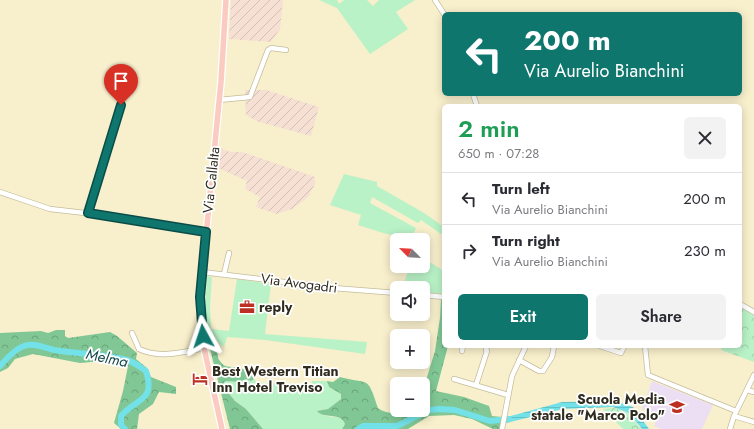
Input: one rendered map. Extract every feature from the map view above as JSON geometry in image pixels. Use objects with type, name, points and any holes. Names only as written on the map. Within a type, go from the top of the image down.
[{"type":"main road","name":"Via Callalta","points":[[222,429],[204,348],[201,311],[202,272],[219,100],[226,0]]},
{"type":"street","points":[[435,0],[443,12]]},
{"type":"street","points":[[219,100],[250,97],[268,50],[271,48],[286,50]]},
{"type":"street","points":[[88,213],[121,105]]},
{"type":"street","points":[[0,192],[40,207],[88,213],[206,232]]},
{"type":"street","points":[[224,274],[228,253]]},
{"type":"street","name":"Via Avogadri","points":[[202,272],[333,288],[390,292]]},
{"type":"street","points":[[430,296],[442,297]]},
{"type":"street","points":[[742,305],[754,312]]},
{"type":"street","points":[[132,333],[139,349],[147,352],[174,354],[204,348]]},
{"type":"street","points":[[476,385],[487,351],[486,348]]},
{"type":"street","points":[[502,427],[508,395],[519,360],[525,348]]},
{"type":"street","points":[[519,360],[539,371],[543,371],[552,357],[554,348]]},
{"type":"street","points":[[606,348],[621,353],[624,348]]},
{"type":"street","points":[[645,348],[648,375],[754,422]]},
{"type":"street","points":[[730,429],[735,414],[754,375]]},
{"type":"street","points":[[454,379],[508,395]]},
{"type":"street","points":[[747,390],[754,392]]},
{"type":"shaded area","points":[[231,0],[283,0],[280,29],[271,42],[229,39]]},
{"type":"shaded area","points":[[245,90],[266,90],[319,107],[311,136],[256,121],[246,115]]},
{"type":"shaded area","points":[[220,148],[230,152],[242,152],[315,177],[315,184],[308,197],[292,209],[277,214],[256,207],[260,197],[245,189],[247,181],[218,168]]},
{"type":"shaded area","name":"Scuola Media statale \"Marco Polo\"","points":[[652,381],[713,405],[702,429],[661,429],[654,426],[658,416],[642,409]]},
{"type":"green space","points":[[319,0],[337,0],[339,4],[344,0],[367,0],[373,6],[379,0],[415,0],[396,12],[408,29],[370,54],[337,8]]},
{"type":"green space","points":[[344,174],[377,182],[377,186],[424,213],[442,226],[442,233],[441,234],[421,220],[418,223],[372,197],[370,203],[416,228],[414,233],[390,233],[390,234],[358,225],[361,215],[330,205]]},
{"type":"green space","points":[[430,262],[442,270],[442,294],[430,293],[430,281],[405,281],[407,273],[430,273]]},
{"type":"green space","points":[[207,276],[212,277],[210,307],[211,329],[229,331],[237,279],[271,284],[265,334],[367,342],[365,354],[265,340],[227,337],[224,347],[213,338],[212,346],[209,345],[205,311]]},
{"type":"green space","points":[[442,299],[442,348],[447,348],[436,391],[464,397],[489,406],[492,416],[502,417],[500,429],[493,429],[472,419],[454,415],[430,416],[430,377],[427,377],[435,351]]},
{"type":"green space","points":[[742,308],[754,315],[754,362],[721,350],[722,348],[742,348]]},
{"type":"green space","points":[[56,330],[65,330],[65,336],[68,338],[110,332],[137,353],[136,359],[147,368],[151,377],[176,387],[176,394],[159,392],[153,404],[139,414],[137,429],[121,429],[114,423],[128,366],[103,361],[80,363],[33,354],[15,359],[8,368],[0,372],[0,333],[41,331],[48,333]]},
{"type":"green space","points":[[209,345],[216,349],[218,358],[223,365],[243,369],[254,379],[251,381],[246,379],[239,382],[225,381],[223,386],[235,401],[246,409],[263,429],[230,429]]},
{"type":"green space","points":[[340,377],[362,381],[369,385],[378,408],[390,413],[390,417],[427,417],[408,429],[342,429],[345,424],[340,418],[322,414],[317,411],[328,409],[341,399],[341,394],[329,387],[327,381],[333,382]]},
{"type":"green space","points":[[246,379],[251,381],[254,379],[257,383],[311,384],[312,381],[327,381],[329,387],[341,394],[341,399],[328,409],[318,411],[325,416],[340,418],[345,424],[342,429],[263,429],[246,409],[235,401],[223,386],[225,381],[239,382]]},
{"type":"green space","points":[[614,408],[628,413],[641,429],[623,429],[603,409]]},
{"type":"water","points":[[615,401],[633,407],[649,429],[642,429],[629,413],[613,407],[563,409],[506,423],[507,417],[562,402]]},
{"type":"waterway","name":"Melma","points":[[0,366],[17,349],[28,345],[54,350],[100,355],[132,362],[146,371],[148,389],[143,398],[121,416],[121,425],[125,429]]},
{"type":"waterway","name":"Melma","points":[[358,429],[363,426],[397,426],[429,410],[440,409],[455,410],[490,421],[509,419]]},
{"type":"place","name":"reply","points":[[247,307]]},
{"type":"place","name":"Best Western Titian Inn Hotel Treviso","points":[[200,379]]},
{"type":"place","name":"Scuola Media statale \"Marco Polo\"","points":[[677,407]]},
{"type":"route","points":[[121,105],[88,213],[129,218],[206,232],[200,297],[203,336]]}]
